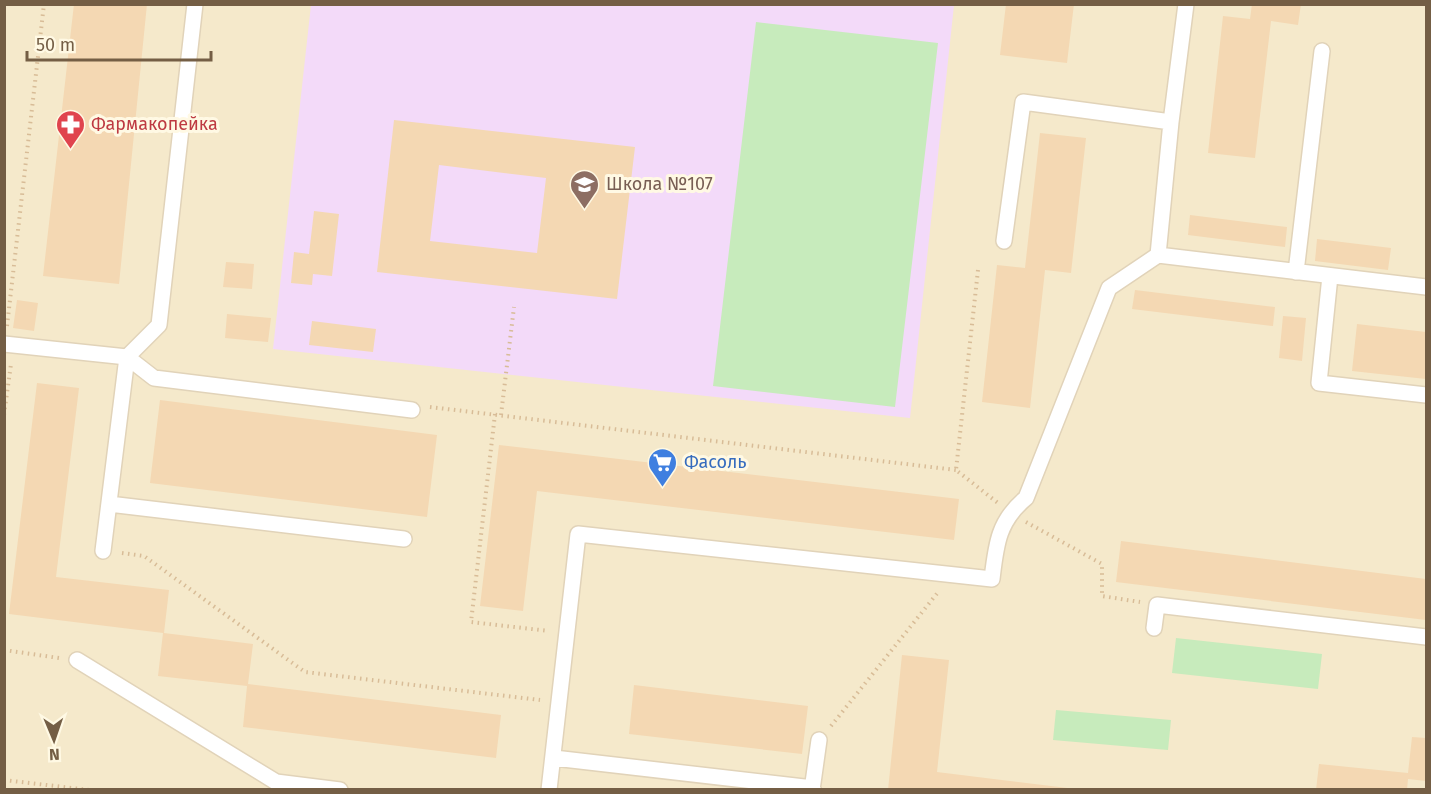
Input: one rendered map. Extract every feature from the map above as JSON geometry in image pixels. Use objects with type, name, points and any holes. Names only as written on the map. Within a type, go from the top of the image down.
[{"type":"lane","points":[[103,550],[127,357],[159,325],[195,4]]},
{"type":"lane","points":[[1158,255],[1171,122],[1186,4]]},
{"type":"lane","points":[[1296,272],[1323,51]]},
{"type":"lane","points":[[1004,241],[1023,102],[1171,122]]},
{"type":"lane","points":[[549,789],[578,534],[992,579],[995,550],[1009,512],[1026,498],[1109,288],[1158,255],[1426,287]]},
{"type":"lane","points":[[1330,276],[1319,383],[1426,395]]},
{"type":"lane","points":[[8,341],[127,357],[154,378],[418,408]]},
{"type":"lane","points":[[109,504],[404,539]]},
{"type":"lane","points":[[1154,628],[1157,605],[1426,637]]},
{"type":"lane","points":[[77,660],[276,782],[340,789]]},
{"type":"lane","points":[[554,758],[812,789],[819,740]]},
{"type":"path","points":[[4,415],[8,341],[44,4]]},
{"type":"path","points":[[956,470],[978,270]]},
{"type":"path","points":[[501,416],[514,307]]},
{"type":"path","points":[[418,408],[495,414],[956,470],[1009,512],[1102,564],[1102,596],[1157,605]]},
{"type":"path","points":[[495,414],[471,622],[567,633]]},
{"type":"path","points":[[103,550],[144,556],[305,672],[560,702]]},
{"type":"path","points":[[819,740],[952,575]]},
{"type":"path","points":[[4,650],[77,660]]},
{"type":"path","points":[[4,780],[89,789]]},
{"type":"shaded area","points":[[5,5],[1426,5],[1426,789],[5,790]]},
{"type":"shaded area","points":[[311,5],[954,5],[910,418],[273,349]]},
{"type":"green space","points":[[756,22],[938,43],[895,407],[713,386]]},
{"type":"green space","points":[[1176,638],[1322,654],[1318,689],[1172,673]]},
{"type":"green space","points":[[1056,710],[1171,720],[1168,750],[1053,740]]},
{"type":"building","points":[[74,4],[147,4],[119,284],[43,276]]},
{"type":"building","points":[[1006,4],[1074,4],[1067,63],[1000,55]]},
{"type":"building","points":[[1252,4],[1301,4],[1298,25],[1271,21],[1255,158],[1208,153],[1223,16],[1250,19]]},
{"type":"building","name":"Школа №107","points":[[394,120],[635,147],[617,299],[377,272]],"holes":[[[439,165],[546,178],[537,253],[430,241]]]},
{"type":"building","points":[[1040,133],[1086,138],[1071,273],[1045,270],[1030,408],[982,402],[997,265],[1025,268]]},
{"type":"building","points":[[314,211],[339,214],[332,276],[313,274],[312,285],[291,283],[294,252],[309,254]]},
{"type":"building","points":[[1190,215],[1287,227],[1285,247],[1188,235]]},
{"type":"building","points":[[1317,239],[1391,248],[1388,270],[1315,261]]},
{"type":"building","points":[[226,262],[254,264],[252,289],[223,287]]},
{"type":"building","points":[[1135,290],[1275,307],[1273,326],[1132,309]]},
{"type":"building","points":[[17,300],[38,303],[34,331],[13,328]]},
{"type":"building","points":[[227,314],[271,318],[268,342],[225,338]]},
{"type":"building","points":[[1283,316],[1306,318],[1302,361],[1279,358]]},
{"type":"building","points":[[312,321],[376,329],[373,352],[309,345]]},
{"type":"building","points":[[1357,324],[1426,332],[1426,379],[1352,371]]},
{"type":"building","points":[[37,383],[79,388],[56,577],[169,590],[164,633],[253,644],[248,684],[501,715],[496,758],[243,727],[247,686],[158,676],[163,633],[9,614]]},
{"type":"building","points":[[160,400],[437,435],[427,517],[150,483]]},
{"type":"building","points":[[499,445],[959,499],[954,540],[537,491],[523,611],[480,606]]},
{"type":"building","points":[[1121,541],[1426,579],[1426,620],[1116,582]]},
{"type":"building","points":[[902,655],[949,660],[937,772],[1084,790],[888,790]]},
{"type":"building","points":[[634,685],[808,706],[802,754],[629,734]]},
{"type":"building","points":[[1412,737],[1426,738],[1426,781],[1408,779],[1407,790],[1316,790],[1319,764],[1408,773]]},
{"type":"place","name":"Фармакопейка","points":[[70,150]]},
{"type":"place","name":"Школа №107","points":[[585,210]]},
{"type":"place","name":"Фасоль","points":[[663,488]]}]
